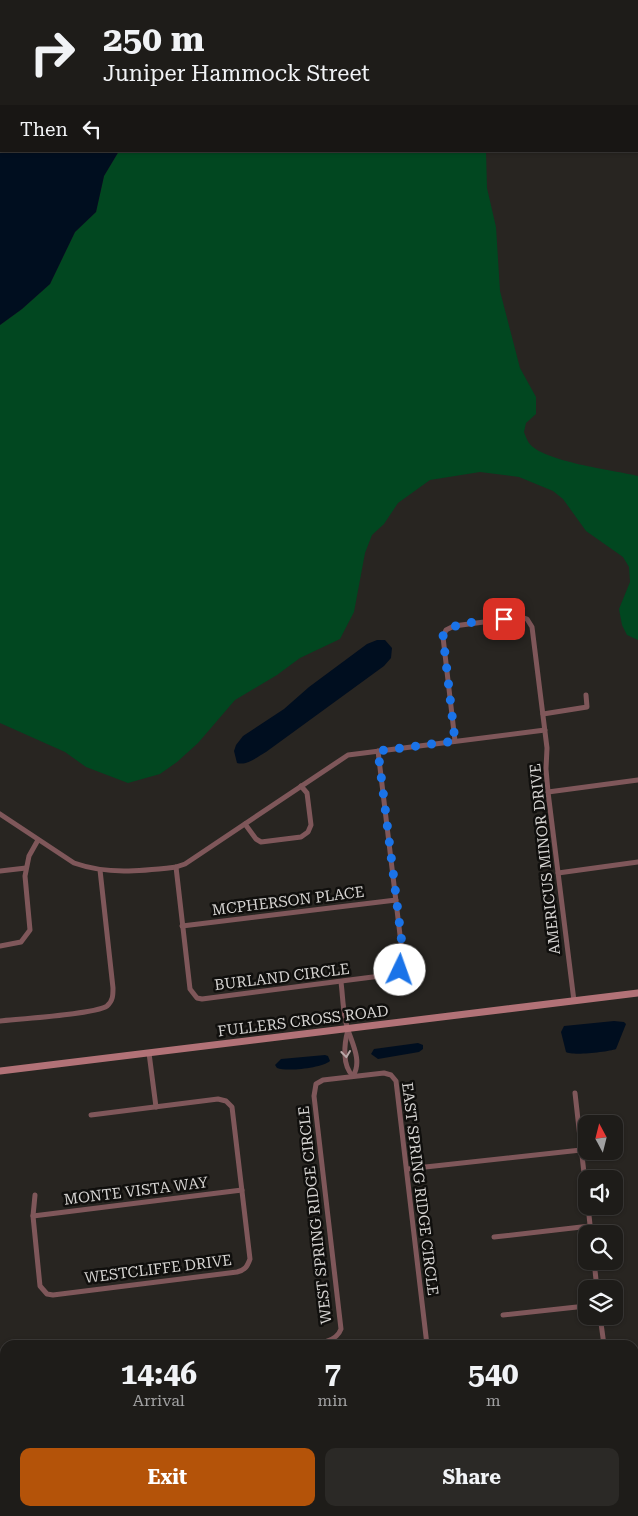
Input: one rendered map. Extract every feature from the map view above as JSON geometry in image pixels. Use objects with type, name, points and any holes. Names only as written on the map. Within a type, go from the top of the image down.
[{"type":"street","name":"AMERICUS MINOR DRIVE","points":[[455,741],[443,636],[446,630],[454,626],[521,617],[527,619],[532,628],[545,730],[548,792],[574,1001]]},
{"type":"street","points":[[543,714],[587,707],[586,695]]},
{"type":"street","points":[[0,814],[74,863],[100,870],[148,870],[176,867],[185,864],[348,755],[545,730]]},
{"type":"street","name":"BURLAND CIRCLE","points":[[176,867],[190,989],[197,998],[396,974],[404,960],[378,751]]},
{"type":"street","points":[[548,792],[638,780]]},
{"type":"street","points":[[245,824],[256,839],[261,842],[301,837],[308,832],[311,825],[307,793],[301,786]]},
{"type":"street","points":[[0,946],[21,942],[30,930],[26,868],[38,840]]},
{"type":"street","points":[[558,872],[638,862]]},
{"type":"street","points":[[0,871],[26,868]]},
{"type":"street","points":[[0,1021],[93,1010],[108,1005],[113,998],[100,870]]},
{"type":"street","name":"MCPHERSON PLACE","points":[[182,926],[396,900]]},
{"type":"street","points":[[341,982],[348,1030],[353,1041],[357,1070],[353,1076],[348,1071],[344,1042],[348,1030]]},
{"type":"street","name":"FULLERS CROSS ROAD","points":[[0,1071],[348,1030],[638,993]]},
{"type":"street","points":[[150,1053],[156,1107]]},
{"type":"street","name":"EAST SPRING RIDGE CIRCLE","points":[[353,1076],[384,1072],[391,1075],[396,1081],[427,1340]]},
{"type":"street","name":"WEST SPRING RIDGE CIRCLE","points":[[332,1340],[338,1335],[340,1329],[314,1096],[316,1084],[323,1080],[353,1076]]},
{"type":"street","points":[[575,1093],[578,1122]]},
{"type":"street","name":"WESTCLIFFE DRIVE","points":[[35,1195],[33,1216],[40,1286],[47,1294],[53,1295],[237,1272],[248,1266],[250,1259],[232,1106],[226,1101],[218,1099],[91,1115]]},
{"type":"street","points":[[407,1169],[578,1150]]},
{"type":"street","name":"MONTE VISTA WAY","points":[[33,1216],[242,1190]]},
{"type":"street","points":[[494,1237],[578,1227]]},
{"type":"street","points":[[503,1315],[578,1307]]},
{"type":"street","points":[[601,1325],[603,1340]]},
{"type":"green space","points":[[118,152],[486,152],[487,188],[496,227],[500,291],[520,368],[536,397],[536,414],[526,423],[524,432],[527,439],[537,450],[563,460],[638,476],[638,640],[627,635],[622,625],[619,609],[630,582],[629,567],[623,557],[586,531],[563,499],[553,491],[519,477],[480,472],[430,480],[398,503],[384,524],[372,535],[365,553],[354,612],[340,639],[300,658],[277,675],[235,700],[198,743],[160,774],[128,783],[86,767],[65,752],[0,723],[0,325],[22,309],[50,284],[75,232],[96,212],[104,176]]},
{"type":"water","points":[[0,152],[118,152],[104,176],[96,212],[75,232],[50,284],[22,309],[0,325]]},
{"type":"water","points":[[377,640],[385,640],[392,648],[391,658],[384,666],[266,752],[248,762],[237,763],[234,751],[243,736],[284,709],[309,687],[367,644]]},
{"type":"water","points":[[614,1021],[626,1024],[616,1049],[582,1054],[566,1052],[561,1032],[564,1026]]},
{"type":"water","points":[[418,1043],[423,1045],[423,1049],[419,1052],[378,1059],[371,1054],[374,1049]]},
{"type":"water","points":[[328,1056],[330,1061],[312,1067],[288,1070],[277,1068],[275,1065],[281,1059]]},
{"type":"route","points":[[400,970],[404,965],[404,960],[378,751],[455,741],[443,636],[446,630],[454,626],[504,619]]}]
